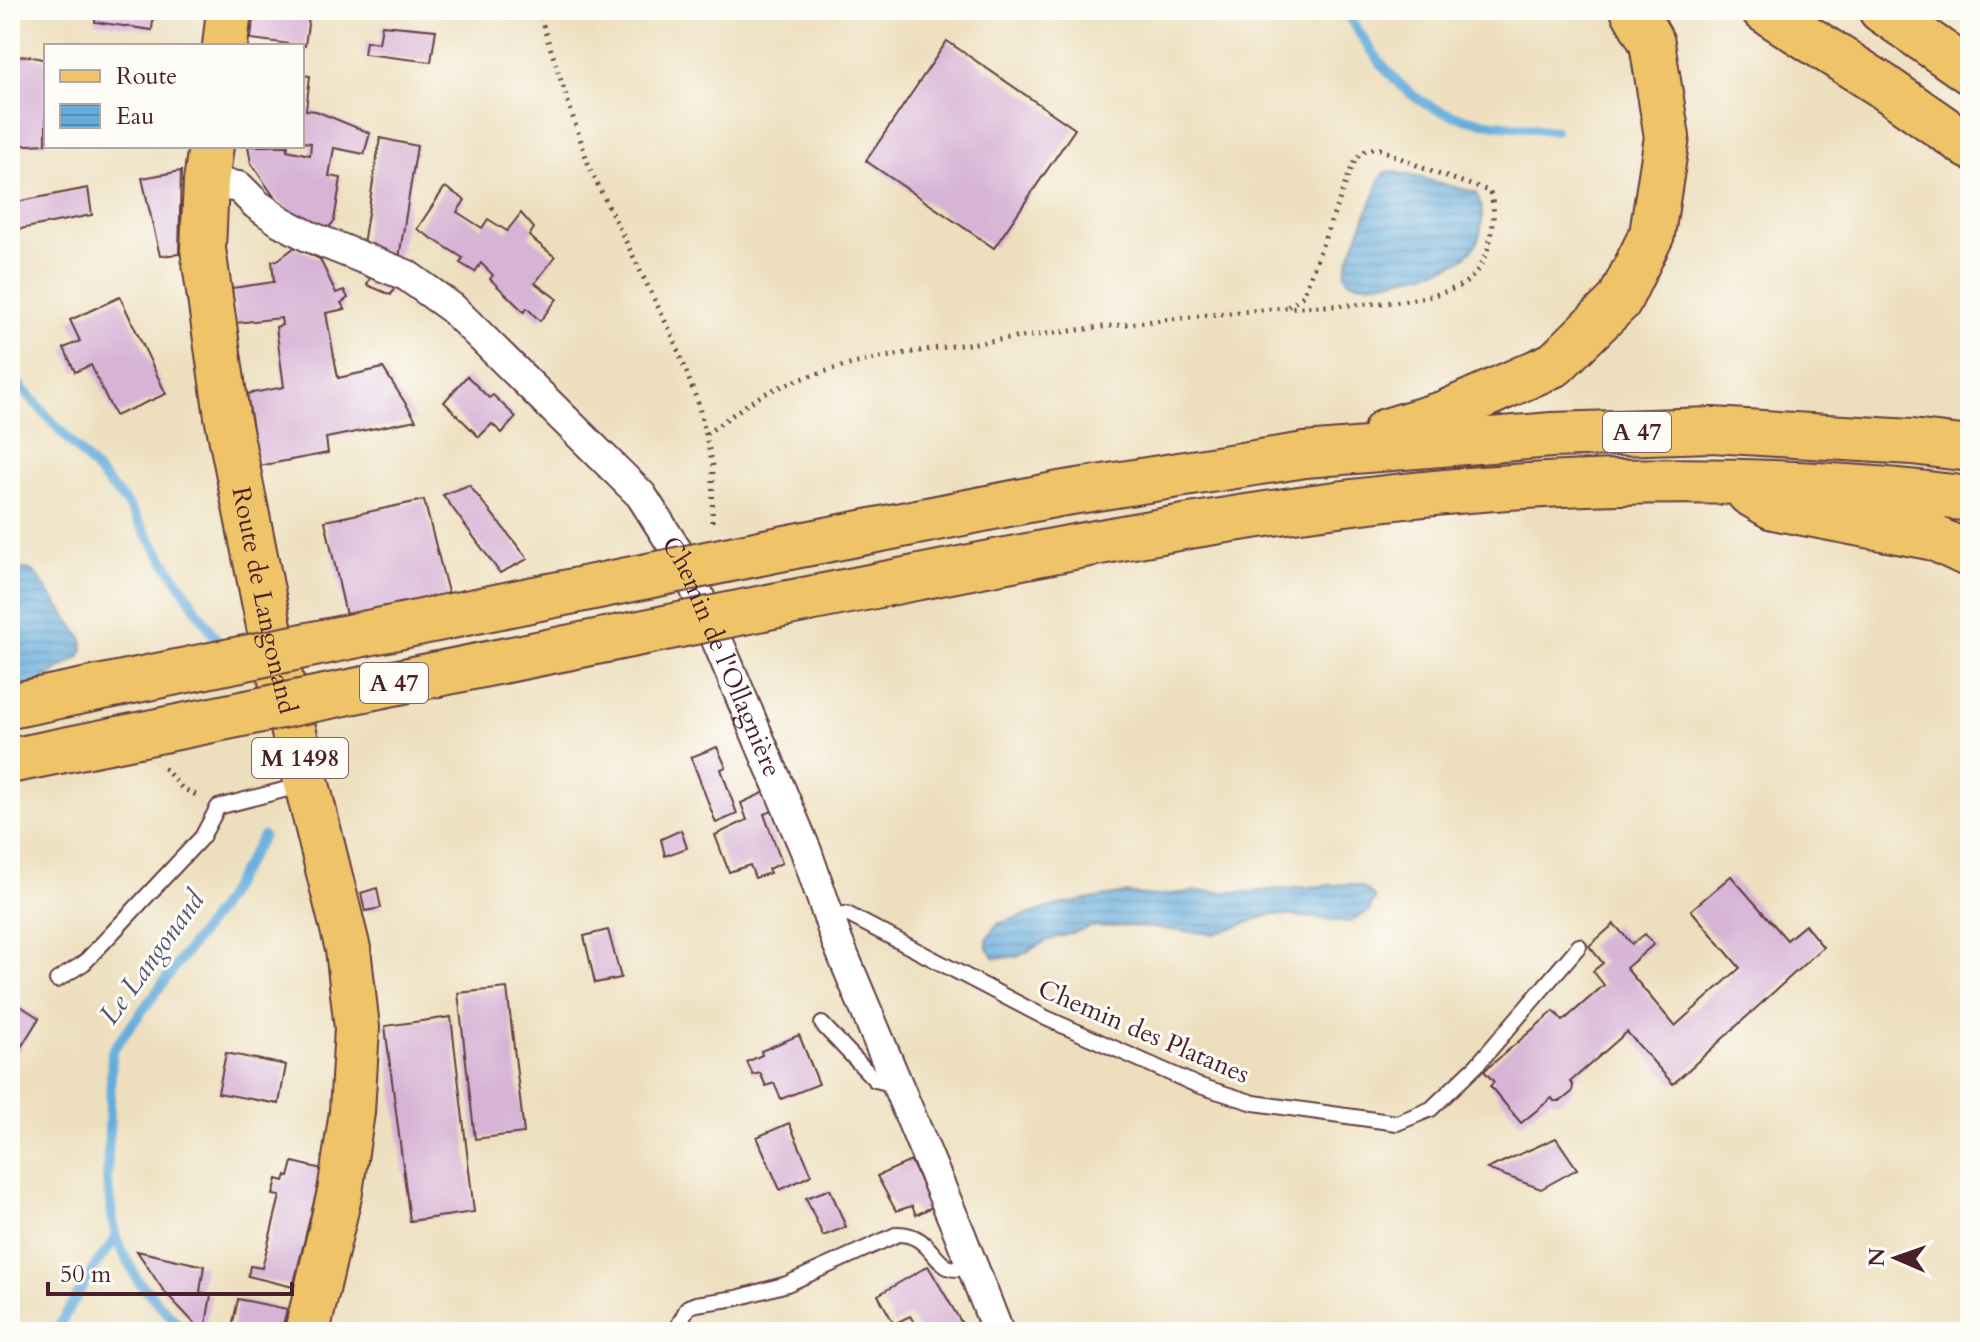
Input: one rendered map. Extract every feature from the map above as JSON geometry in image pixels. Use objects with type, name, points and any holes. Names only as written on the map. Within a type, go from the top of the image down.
[{"type":"main road","points":[[225,44],[229,10]]},
{"type":"main road","points":[[1305,455],[1445,413],[1555,364],[1619,301],[1652,234],[1667,137],[1652,43],[1633,10]]},
{"type":"main road","points":[[1764,10],[1880,84],[1970,147]]},
{"type":"main road","points":[[1881,10],[1970,72]]},
{"type":"main road","name":"Route de Langonand","points":[[208,164],[203,249],[227,416],[275,656],[348,949],[357,1028],[352,1112],[340,1192],[307,1332]]},
{"type":"main road","name":"A 47","points":[[10,706],[1059,494],[1305,455],[1552,435],[1712,430],[1912,442],[1970,449]]},
{"type":"main road","points":[[1726,480],[1773,507],[1934,538],[1970,555]]},
{"type":"main road","name":"A 47","points":[[10,761],[778,605],[1148,534],[1312,508],[1481,489],[1726,480],[1837,485],[1970,499]]},
{"type":"street","name":"Chemin de l'Ollagnière","points":[[208,164],[280,221],[308,236],[406,275],[452,308],[641,495],[685,564],[806,851],[828,916],[998,1332]]},
{"type":"lane","points":[[57,980],[84,963],[202,837],[218,807],[307,783]]},
{"type":"lane","name":"Chemin des Platanes","points":[[828,916],[847,914],[1046,1018],[1197,1085],[1254,1103],[1397,1123],[1431,1109],[1477,1065],[1579,946]]},
{"type":"lane","points":[[822,1024],[875,1080],[888,1083],[895,1080]]},
{"type":"lane","points":[[680,1322],[688,1307],[787,1284],[898,1234],[916,1237],[925,1243],[945,1267],[953,1270],[971,1265]]},
{"type":"path","points":[[538,10],[590,169],[673,337],[698,403],[713,466],[713,538]]},
{"type":"path","points":[[706,434],[774,389],[848,364],[904,352],[1126,323],[1414,300],[1464,283],[1477,270],[1489,248],[1494,202],[1489,191],[1435,173],[1380,149],[1368,149],[1356,158],[1303,296],[1286,308]]},
{"type":"water","points":[[1392,171],[1475,192],[1482,213],[1478,241],[1461,260],[1436,271],[1372,283],[1348,280],[1345,273],[1348,260],[1381,178],[1385,172]]},
{"type":"water","points":[[26,569],[34,572],[82,638],[83,649],[79,657],[21,693],[10,690],[10,574]]},
{"type":"water","points":[[1347,884],[1364,888],[1375,899],[1369,911],[1350,922],[1273,914],[1215,934],[1128,926],[1092,927],[1046,941],[1017,957],[995,958],[987,948],[987,938],[997,924],[1058,905],[1125,893],[1155,896]]},
{"type":"building","points":[[96,10],[154,10],[152,30],[95,22]]},
{"type":"building","points":[[254,10],[310,10],[305,46],[251,39]]},
{"type":"building","points":[[382,25],[436,30],[431,62],[364,54],[366,41],[379,43]]},
{"type":"building","points":[[947,41],[1075,129],[994,248],[866,161]]},
{"type":"building","points":[[29,56],[44,60],[44,144],[10,146],[10,57]]},
{"type":"building","points":[[304,75],[310,76],[306,110],[316,111],[370,133],[364,154],[334,148],[329,176],[341,178],[334,221],[327,230],[302,219],[277,201],[251,163],[248,148],[288,148],[310,155],[311,143],[304,142]]},
{"type":"building","points":[[380,138],[417,146],[399,258],[363,244]]},
{"type":"building","points":[[181,171],[179,254],[160,256],[142,178]]},
{"type":"building","points":[[445,187],[465,200],[457,212],[482,228],[488,219],[507,231],[521,213],[534,228],[529,236],[555,257],[535,283],[557,299],[540,321],[527,308],[524,312],[490,279],[493,275],[481,263],[475,272],[460,263],[463,258],[417,229]]},
{"type":"building","points":[[88,188],[92,215],[10,231],[10,203]]},
{"type":"building","points":[[295,247],[320,259],[336,293],[344,290],[348,298],[341,303],[345,309],[326,313],[338,378],[383,368],[416,420],[326,438],[328,453],[259,466],[247,394],[284,387],[276,327],[282,325],[281,318],[236,323],[232,288],[274,282],[272,261]]},
{"type":"building","points":[[371,275],[396,284],[391,295],[367,285]]},
{"type":"building","points":[[120,297],[166,394],[115,416],[91,365],[75,372],[64,348],[80,341],[70,320]]},
{"type":"building","points":[[467,376],[489,398],[493,395],[516,417],[502,433],[492,424],[479,437],[444,402]]},
{"type":"building","points":[[469,485],[528,559],[500,573],[443,495]]},
{"type":"building","points":[[424,500],[450,600],[348,624],[325,521]]},
{"type":"building","points":[[717,747],[726,767],[721,769],[737,814],[716,823],[691,757]]},
{"type":"building","points":[[765,792],[773,811],[764,814],[782,863],[768,869],[770,873],[755,878],[750,865],[729,872],[715,835],[747,820],[741,803]]},
{"type":"building","points":[[681,830],[687,848],[665,856],[661,839]]},
{"type":"building","points":[[1731,876],[1787,940],[1805,925],[1823,947],[1673,1084],[1627,1032],[1570,1082],[1572,1092],[1561,1101],[1552,1098],[1521,1123],[1490,1086],[1494,1082],[1484,1071],[1554,1011],[1563,1021],[1604,985],[1593,971],[1603,963],[1589,946],[1614,924],[1632,944],[1645,934],[1654,944],[1626,968],[1675,1026],[1740,968],[1691,910]]},
{"type":"building","points":[[377,888],[381,908],[365,911],[361,893]]},
{"type":"building","points":[[608,930],[621,978],[595,983],[584,936]]},
{"type":"building","points":[[507,988],[524,1133],[475,1139],[458,993]]},
{"type":"building","points":[[10,999],[39,1018],[18,1052],[10,1047]]},
{"type":"building","points":[[451,1017],[474,1212],[410,1221],[385,1026]]},
{"type":"building","points":[[799,1035],[819,1084],[781,1099],[774,1083],[766,1086],[760,1073],[753,1075],[747,1062],[762,1055],[761,1051]]},
{"type":"building","points":[[226,1053],[286,1065],[279,1104],[218,1093]]},
{"type":"building","points":[[789,1123],[812,1175],[780,1190],[757,1137]]},
{"type":"building","points":[[1556,1138],[1577,1169],[1541,1189],[1487,1169]]},
{"type":"building","points":[[911,1161],[932,1207],[916,1215],[912,1206],[896,1211],[877,1176]]},
{"type":"building","points":[[293,1162],[322,1169],[293,1287],[248,1276],[250,1266],[262,1268],[280,1196],[273,1195],[277,1179],[284,1181],[286,1175],[289,1177]]},
{"type":"building","points":[[830,1189],[846,1227],[823,1236],[806,1198]]},
{"type":"building","points":[[137,1251],[204,1266],[200,1292],[211,1295],[206,1324],[215,1332],[203,1332],[194,1323],[163,1290]]},
{"type":"building","points":[[928,1266],[967,1332],[920,1332],[910,1316],[894,1324],[878,1295]]},
{"type":"building","points":[[238,1299],[287,1309],[281,1332],[231,1332]]},
{"type":"building","points":[[662,1326],[715,1330],[715,1332],[662,1332]]},
{"type":"waterway","points":[[1345,10],[1382,64],[1418,99],[1461,118],[1555,131]]},
{"type":"waterway","name":"Le Langonand","points":[[10,375],[127,504],[224,651]]},
{"type":"waterway","name":"Le Langonand","points":[[185,1332],[138,1281],[116,1239],[107,1182],[112,1051],[220,907],[263,836]]},
{"type":"waterway","points":[[55,1332],[97,1263],[116,1239]]}]
